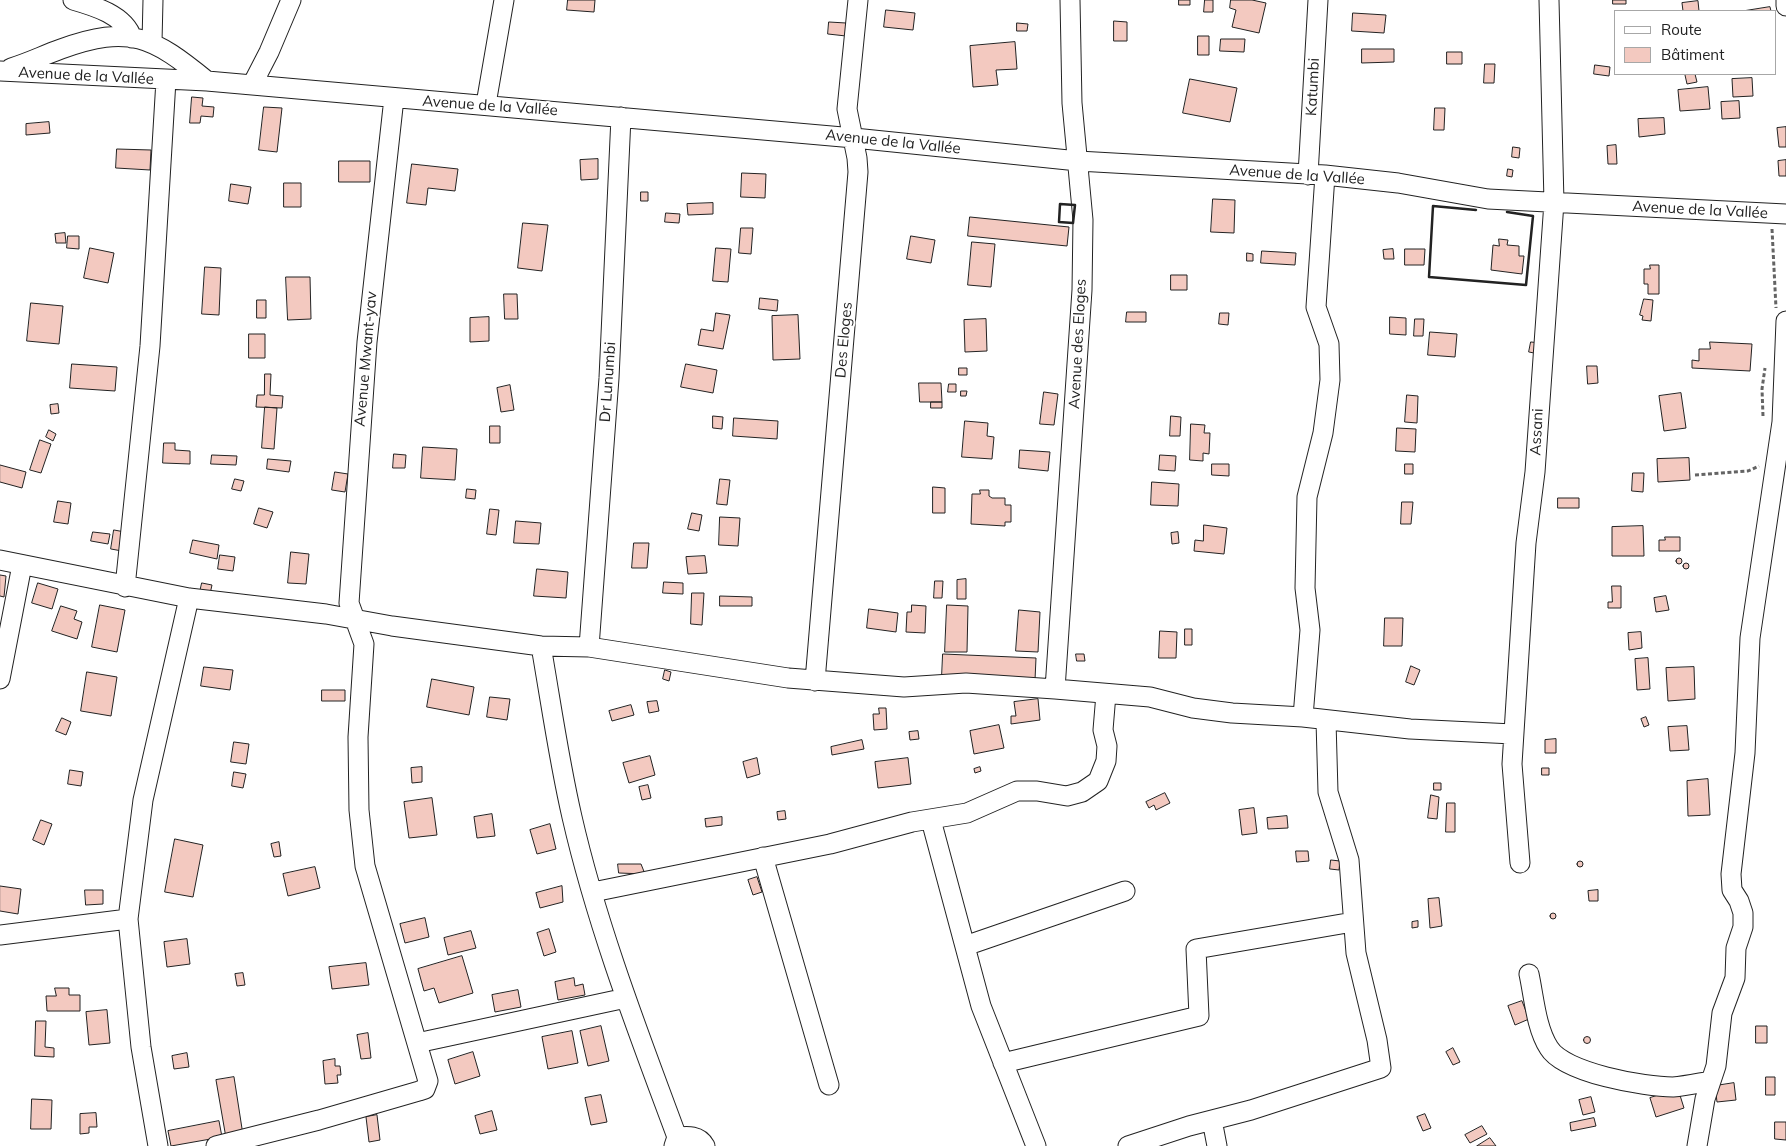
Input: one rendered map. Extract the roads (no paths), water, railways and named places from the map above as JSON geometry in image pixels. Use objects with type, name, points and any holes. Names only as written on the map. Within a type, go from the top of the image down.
[{"type":"street","points":[[73,0],[109,14],[126,25],[132,38]]},
{"type":"street","points":[[152,42],[153,0]]},
{"type":"street","points":[[252,85],[269,52],[291,0]]},
{"type":"street","points":[[486,104],[504,0]]},
{"type":"street","name":"Des Eloges","points":[[815,681],[858,172],[854,138],[847,109],[858,0]]},
{"type":"street","name":"Avenue des Eloges","points":[[1055,689],[1082,290],[1083,220],[1072,103],[1070,0]]},
{"type":"street","name":"Katumbi","points":[[1303,717],[1310,630],[1305,588],[1307,497],[1323,433],[1330,380],[1329,344],[1316,307],[1318,0]]},
{"type":"street","name":"Assani","points":[[1520,863],[1512,764],[1513,734],[1526,543],[1535,472],[1554,202],[1549,0]]},
{"type":"street","points":[[1786,0],[1786,6]]},
{"type":"street","points":[[0,71],[85,40],[103,36],[132,38],[152,42],[181,60],[206,81]]},
{"type":"street","name":"Avenue de la Vallée","points":[[0,71],[206,81],[621,116],[1078,161],[1316,175],[1398,183],[1488,199],[1779,214]]},
{"type":"street","points":[[125,587],[150,346],[166,80]]},
{"type":"street","name":"Avenue Mwant-yav","points":[[216,1146],[319,1120],[425,1089],[428,1078],[365,866],[359,810],[358,737],[364,644],[349,603],[366,342],[394,98]]},
{"type":"street","name":"Dr Lunumbi","points":[[588,647],[609,378],[621,116]]},
{"type":"street","points":[[1697,1146],[1705,1099],[1716,1066],[1722,1013],[1735,978],[1736,948],[1743,927],[1743,913],[1739,901],[1732,890],[1731,874],[1745,753],[1750,638],[1782,422],[1785,330]]},
{"type":"street","points":[[0,560],[125,587],[189,598],[356,619],[392,626],[541,646],[588,647],[815,681],[904,687],[966,683],[1055,689],[1150,697],[1194,708],[1232,713],[1303,717],[1326,722],[1513,734]]},
{"type":"street","points":[[0,678],[22,565]]},
{"type":"street","points":[[158,1146],[141,1046],[128,919],[143,800],[189,598]]},
{"type":"street","points":[[541,646],[572,817],[626,998],[675,1141],[693,1136],[702,1140],[705,1146]]},
{"type":"street","points":[[593,892],[830,844],[912,822],[967,813],[1018,792],[1037,791],[1067,796],[1082,792],[1098,781],[1106,761],[1107,746],[1103,730],[1106,694]]},
{"type":"street","points":[[1128,1146],[1251,1110],[1381,1068],[1377,1040],[1356,953],[1349,860],[1328,792],[1326,722]]},
{"type":"street","points":[[932,820],[982,1006],[1036,1146]]},
{"type":"street","points":[[763,857],[828,1085]]},
{"type":"street","points":[[965,946],[1125,891]]},
{"type":"street","points":[[0,935],[128,919]]},
{"type":"street","points":[[1003,1063],[1199,1016],[1196,949],[1353,922]]},
{"type":"street","points":[[1529,974],[1544,1038],[1549,1050],[1561,1060],[1583,1071],[1624,1081],[1673,1086],[1711,1082]]},
{"type":"street","points":[[417,1043],[626,998]]},
{"type":"street","points":[[1212,1120],[1216,1146]]}]
